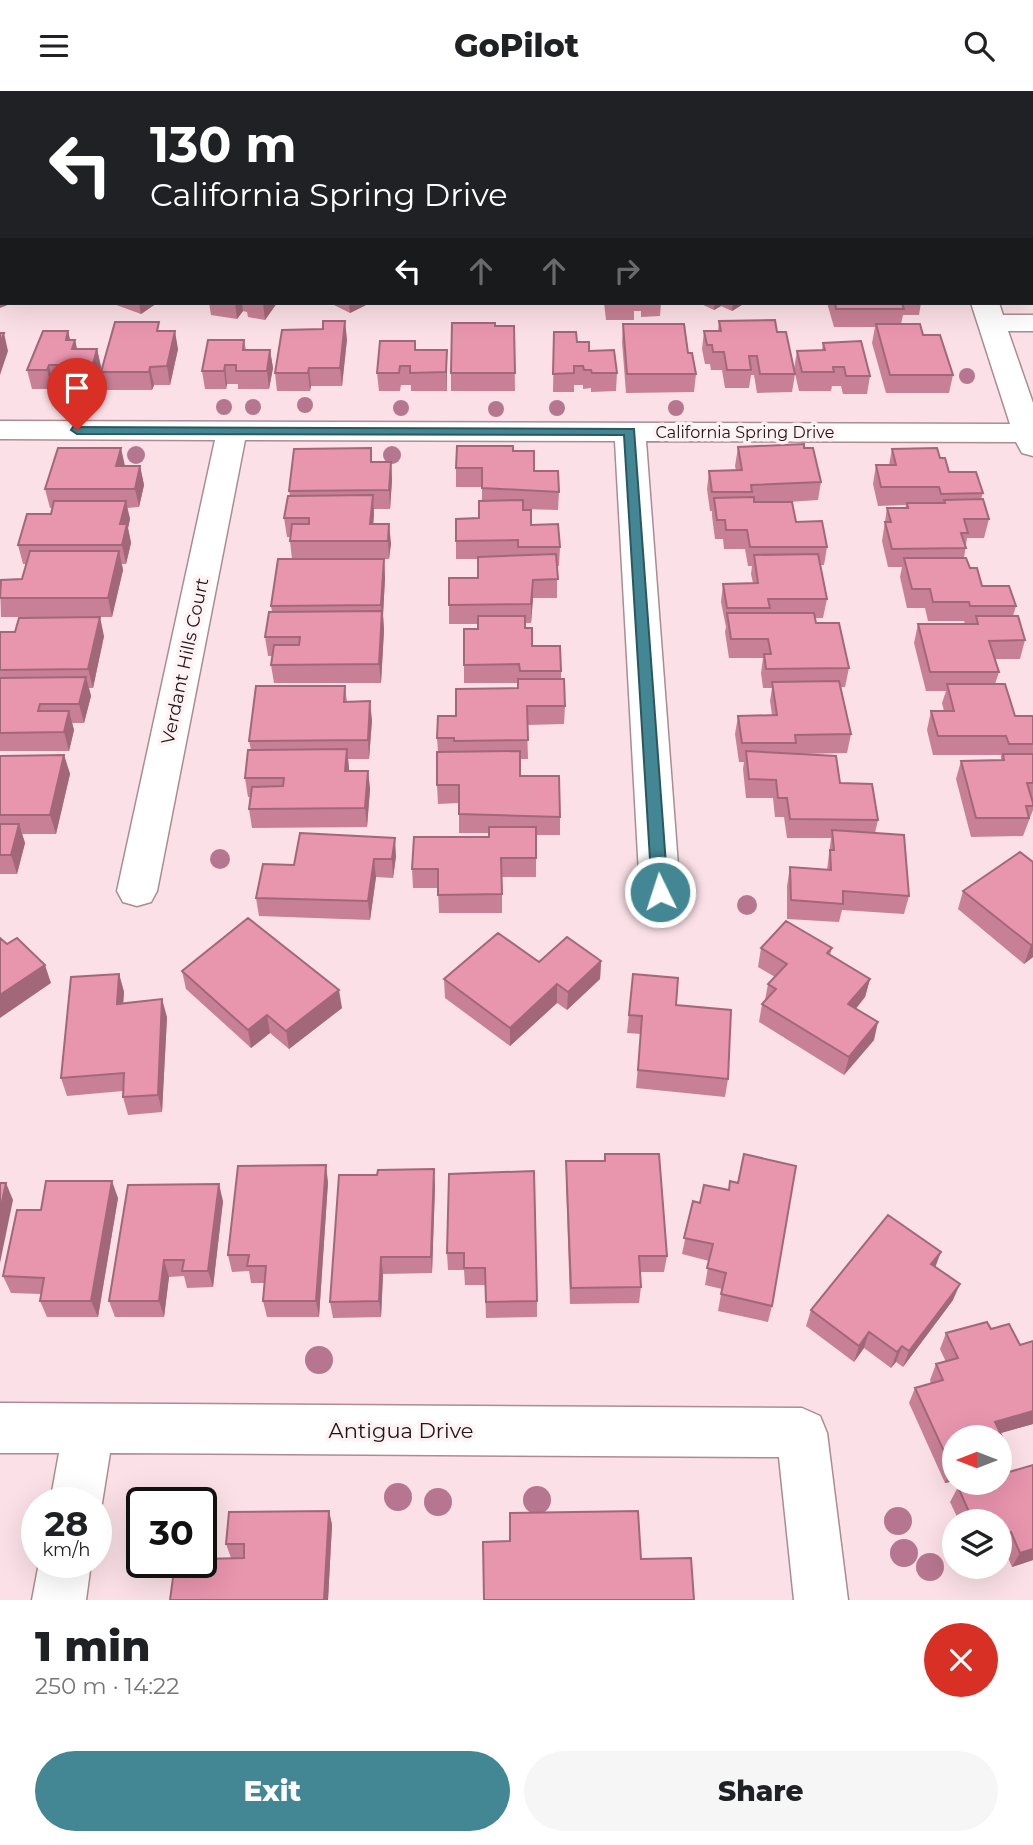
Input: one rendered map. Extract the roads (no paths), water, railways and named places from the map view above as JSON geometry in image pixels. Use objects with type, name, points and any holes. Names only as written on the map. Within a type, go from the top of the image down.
[{"type":"street","points":[[988,313],[1033,323]]},
{"type":"street","points":[[988,313],[1031,440]]},
{"type":"street","name":"California Spring Drive","points":[[0,430],[630,432],[1031,440]]},
{"type":"street","name":"Verdant Hills Court","points":[[137,891],[232,430]]},
{"type":"street","points":[[630,432],[660,892]]},
{"type":"street","name":"Antigua Drive","points":[[0,1428],[802,1433],[821,1600]]},
{"type":"street","points":[[79,1487],[89,1429]]},
{"type":"street","points":[[59,1600],[63,1578]]}]
